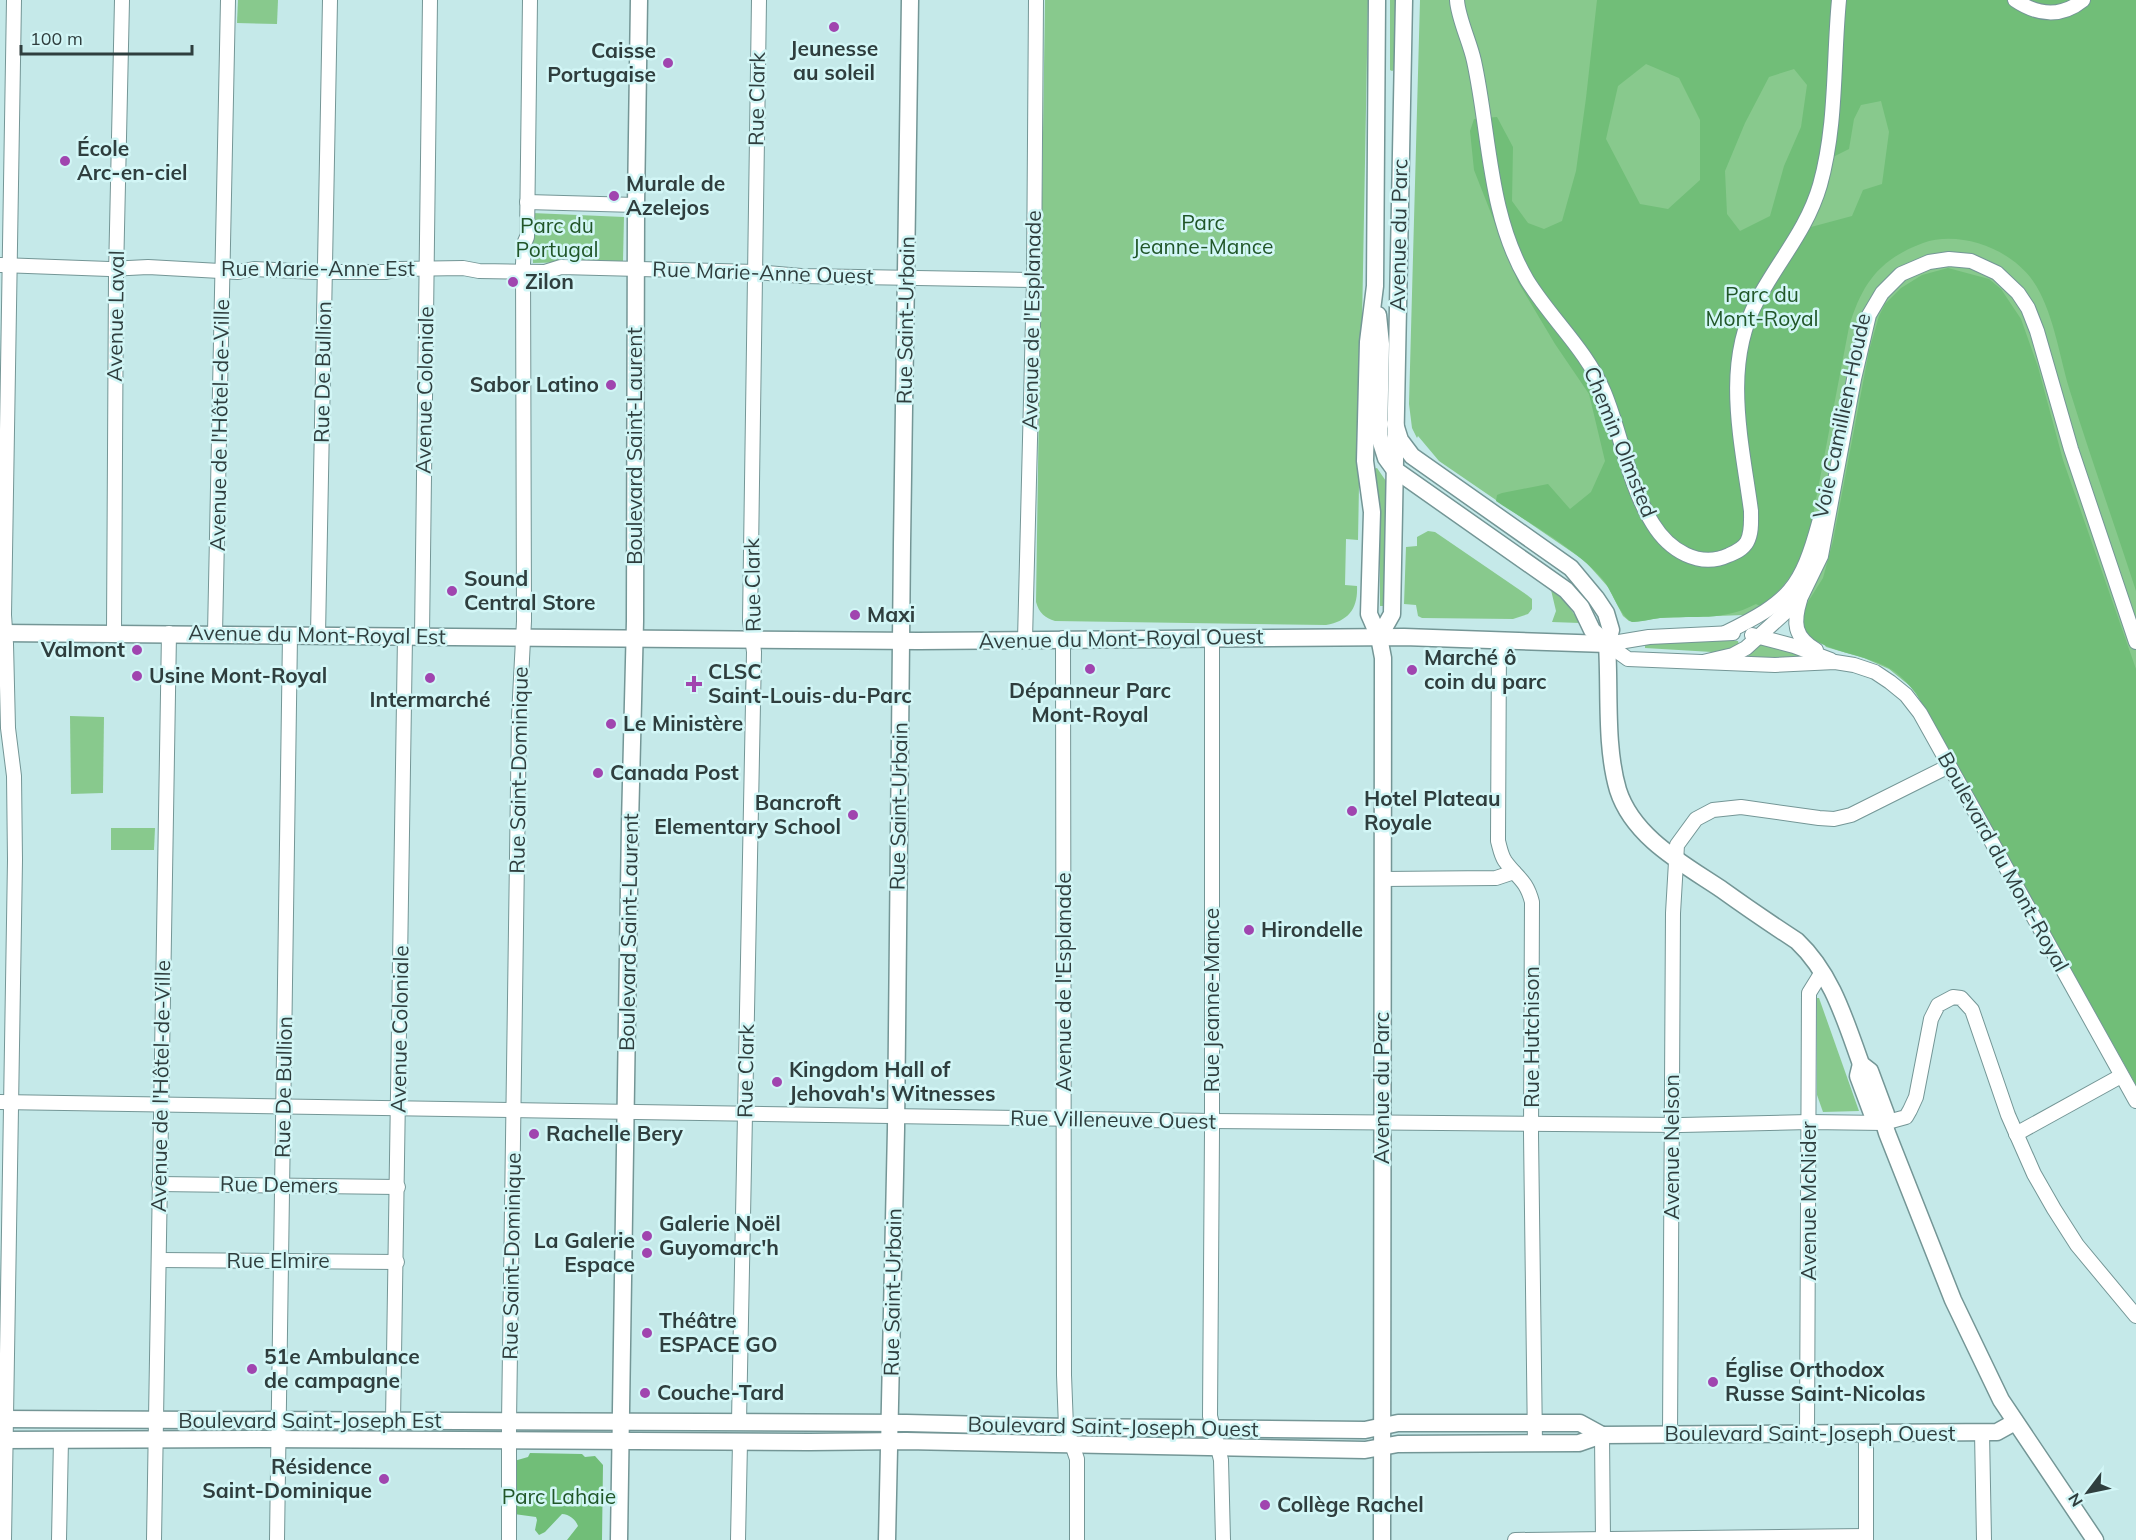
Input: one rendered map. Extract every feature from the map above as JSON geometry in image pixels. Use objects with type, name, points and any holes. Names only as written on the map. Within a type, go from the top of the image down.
[{"type":"main road","name":"Boulevard Saint-Laurent","points":[[619,1540],[634,638],[635,269],[639,0]]},
{"type":"main road","name":"Rue Saint-Urbain","points":[[887,1540],[896,1117],[910,0]]},
{"type":"main road","name":"Avenue du Parc","points":[[1377,0],[1375,286],[1381,344],[1379,436],[1386,458],[1394,469]]},
{"type":"main road","name":"Avenue du Parc","points":[[1378,637],[1392,614],[1404,0]]},
{"type":"main road","name":"Avenue du Parc","points":[[1375,286],[1368,342],[1365,461],[1372,512],[1369,614],[1378,637],[1383,664],[1382,1540]]},
{"type":"main road","points":[[1395,424],[1400,440],[1412,456],[1571,568],[1606,613],[1611,630],[1607,644],[1611,747],[1617,788],[1629,815],[1675,859],[1797,941],[1822,972],[1836,997],[1861,1064],[1858,1076],[1874,1119],[1884,1124],[1953,1300],[2001,1400],[2095,1540]]},
{"type":"main road","points":[[1394,469],[1566,590],[1581,608],[1592,630],[1607,644]]},
{"type":"main road","name":"Avenue du Mont-Royal Est","points":[[3,633],[114,632],[634,638]]},
{"type":"main road","name":"Avenue du Mont-Royal Ouest","points":[[634,638],[1025,640],[1378,637],[1607,644]]},
{"type":"main road","name":"Boulevard Saint-Joseph Est","points":[[3,1419],[621,1422]]},
{"type":"main road","name":"Boulevard Saint-Joseph Ouest","points":[[621,1422],[890,1423],[1365,1430],[1402,1423],[1580,1423],[1602,1435]]},
{"type":"main road","name":"Boulevard Saint-Joseph Ouest","points":[[620,1441],[889,1441],[1365,1450],[1398,1444],[1579,1443],[1602,1435],[1997,1432],[2015,1422]]},
{"type":"main road","name":"Boulevard Saint-Joseph Est","points":[[3,1440],[620,1441]]},
{"type":"street","points":[[4,1540],[5,1102],[15,815],[3,633],[5,264],[14,0]]},
{"type":"street","name":"Avenue Laval","points":[[114,632],[122,0]]},
{"type":"street","name":"Avenue de l'Hôtel-de-Ville","points":[[215,634],[228,0]]},
{"type":"street","name":"Rue De Bullion","points":[[318,635],[330,0]]},
{"type":"street","name":"Avenue Coloniale","points":[[423,636],[430,0]]},
{"type":"street","name":"Rue Saint-Dominique","points":[[509,1540],[519,716],[523,637],[523,271],[524,244],[527,237],[530,0]]},
{"type":"street","name":"Rue Clark","points":[[739,1422],[754,696],[753,638],[750,621],[759,0]]},
{"type":"street","name":"Avenue de l'Esplanade","points":[[1025,640],[1034,280],[1036,0]]},
{"type":"street","name":"Chemin Olmsted","points":[[1457,0],[1474,61],[1496,197],[1513,250],[1526,279],[1569,335],[1604,392],[1641,500],[1654,526],[1673,548],[1695,558],[1707,560],[1727,556],[1740,550],[1749,537],[1751,511],[1737,388],[1740,348],[1756,302],[1800,234],[1820,184],[1833,114],[1839,0]]},
{"type":"street","points":[[2015,0],[2032,10],[2051,14],[2069,9],[2083,0]]},
{"type":"street","points":[[527,202],[636,205]]},
{"type":"street","name":"Voie Camillien-Houde","points":[[1725,633],[1782,601],[1797,581],[1808,559],[1824,502],[1858,327],[1871,297],[1881,282],[1902,265],[1920,256],[1950,251],[1976,255],[2000,267],[2018,281],[2031,299],[2041,324],[2073,436],[2136,623]]},
{"type":"street","name":"Voie Camillien-Houde","points":[[1759,636],[1800,599],[1821,556],[1858,358],[1869,315],[1882,293],[1901,274],[1929,262],[1960,259],[1981,265],[1997,273],[2012,286],[2028,308],[2071,448],[2136,642]]},
{"type":"street","name":"Rue Marie-Anne Est","points":[[5,264],[117,269],[136,267],[325,272],[386,272],[399,269],[545,272],[561,267],[635,269]]},
{"type":"street","name":"Rue Marie-Anne Ouest","points":[[635,269],[756,272],[801,276],[1034,280]]},
{"type":"street","points":[[1800,599],[1794,617],[1797,631],[1808,645],[1835,662]]},
{"type":"street","name":"Avenue de l'Hôtel-de-Ville","points":[[154,1540],[169,633]]},
{"type":"street","name":"Boulevard du Mont-Royal","points":[[1607,644],[1649,637],[1725,633],[1759,636],[1835,662],[1875,672],[1898,688],[1920,712],[2136,1101]]},
{"type":"street","name":"Rue De Bullion","points":[[277,1540],[290,635]]},
{"type":"street","name":"Avenue Coloniale","points":[[393,1421],[405,636]]},
{"type":"street","name":"Boulevard du Mont-Royal","points":[[1703,662],[1739,652],[1759,636]]},
{"type":"street","name":"Avenue de l'Esplanade","points":[[1063,638],[1064,1375],[1066,1427],[1077,1459],[1077,1540]]},
{"type":"street","name":"Rue Jeanne-Mance","points":[[1212,638],[1210,1416],[1221,1460],[1223,1540]]},
{"type":"street","name":"Rue Hutchison","points":[[1499,641],[1498,841],[1503,859],[1523,879],[1532,902],[1535,1444]]},
{"type":"street","name":"Boulevard du Mont-Royal","points":[[1607,644],[1628,659],[1775,665],[1835,662]]},
{"type":"street","name":"Avenue Nelson","points":[[1670,1435],[1673,1125],[1672,913],[1678,842],[1696,819],[1713,810],[1741,807],[1834,819],[1851,815],[1949,766]]},
{"type":"street","points":[[0,815],[15,815]]},
{"type":"street","points":[[1383,879],[1496,878],[1514,872]]},
{"type":"street","name":"Avenue McNider","points":[[1807,1434],[1809,993],[1822,972]]},
{"type":"street","points":[[1884,1124],[1906,1117],[1911,1110],[1916,1097],[1931,1019],[1938,1005],[1953,997],[1961,998],[1972,1010],[2016,1134],[2034,1174],[2077,1245],[2136,1316]]},
{"type":"street","points":[[2016,1134],[2121,1076]]},
{"type":"street","name":"Rue Villeneuve Ouest","points":[[5,1102],[1212,1122],[1884,1124]]},
{"type":"street","name":"Rue Demers","points":[[159,1184],[398,1186]]},
{"type":"street","name":"Rue Elmire","points":[[159,1260],[397,1262]]},
{"type":"street","points":[[1983,1432],[1984,1540]]},
{"type":"street","points":[[1515,1540],[1866,1538],[1866,1434]]},
{"type":"street","points":[[1602,1435],[1603,1539]]},
{"type":"street","points":[[59,1540],[61,1439]]},
{"type":"street","points":[[738,1540],[740,1442]]},
{"type":"green space","points":[[238,0],[278,0],[277,24],[237,23]]},
{"type":"green space","name":"Parc Jeanne-Mance","points":[[1045,0],[1368,0],[1358,540],[1346,539],[1345,585],[1357,586],[1357,594],[1354,607],[1341,620],[1326,625],[1055,621],[1045,617],[1039,609],[1036,602]]},
{"type":"green space","points":[[1390,0],[1396,0],[1394,70],[1392,71],[1390,70]]},
{"type":"green space","name":"Parc du Mont-Royal","points":[[1420,0],[2136,0],[2136,1085],[1926,708],[1910,686],[1889,669],[1864,658],[1826,647],[1801,613],[1629,621],[1623,616],[1608,587],[1585,561],[1439,461],[1418,436],[1417,438],[1412,428],[1409,404]]},
{"type":"green space","points":[[1597,0],[2136,0],[2136,591],[2085,439],[2046,305],[2033,281],[2012,260],[1998,251],[1968,241],[1937,240],[1908,249],[1884,265],[1867,285],[1849,327],[1809,536],[1785,584],[1760,606],[1756,604],[1720,616],[1660,618],[1632,622],[1620,610],[1604,581],[1581,559],[1496,501],[1497,495],[1502,493],[1548,484],[1570,509],[1591,492],[1605,461],[1589,394],[1555,344],[1518,282],[1474,170],[1470,131],[1474,119],[1497,117],[1513,147],[1512,201],[1528,223],[1544,229],[1562,221],[1576,171]],"holes":[[[1646,64],[1679,78],[1700,120],[1700,180],[1668,209],[1640,204],[1606,139],[1618,86]],[[1794,69],[1807,85],[1801,127],[1784,166],[1770,216],[1740,231],[1727,214],[1725,171],[1745,123],[1769,77]],[[1881,101],[1889,132],[1882,184],[1863,190],[1852,216],[1811,227],[1828,186],[1833,157],[1849,149],[1854,119],[1861,105]]]},
{"type":"green space","name":"Parc du Portugal","points":[[532,213],[624,217],[623,261],[533,263]]},
{"type":"green space","points":[[1948,268],[1989,279],[2001,289],[2021,319],[2038,367],[2063,460],[2136,669],[2136,1085],[1916,693],[1889,668],[1823,645],[1803,633],[1801,613],[1823,578],[1833,541],[1869,351],[1879,316],[1885,304],[1901,288],[1922,275]]},
{"type":"green space","points":[[1377,468],[1388,484],[1383,606],[1380,606],[1380,507],[1373,469]]},
{"type":"green space","points":[[1428,531],[1435,532],[1527,595],[1532,599],[1532,609],[1528,614],[1513,619],[1422,618],[1418,616],[1416,605],[1404,604],[1406,547],[1417,546],[1417,537]]},
{"type":"green space","points":[[1551,590],[1566,602],[1580,623],[1552,622],[1556,611]]},
{"type":"green space","points":[[1692,640],[1738,641],[1739,645],[1721,652],[1645,648],[1645,644]]},
{"type":"green space","points":[[1761,644],[1803,656],[1802,660],[1746,658]]},
{"type":"green space","points":[[70,716],[104,717],[103,793],[71,794]]},
{"type":"green space","points":[[111,828],[155,828],[154,850],[111,850]]},
{"type":"green space","points":[[1817,998],[1819,998],[1859,1111],[1823,1112],[1817,1095]]},
{"type":"green space","name":"Parc Lahaie","points":[[530,1453],[595,1456],[603,1465],[602,1540],[567,1540],[578,1526],[572,1518],[565,1514],[562,1514],[545,1532],[539,1535],[535,1530],[536,1517],[514,1514],[514,1461],[528,1457]]},
{"type":"place","name":"Jeunesse au soleil","points":[[834,27]]},
{"type":"place","name":"Caisse Portugaise","points":[[668,63]]},
{"type":"place","name":"École Arc-en-ciel","points":[[65,161]]},
{"type":"place","name":"Murale de Azelejos","points":[[614,196]]},
{"type":"place","name":"Zilon","points":[[513,282]]},
{"type":"place","name":"Sabor Latino","points":[[611,385]]},
{"type":"place","name":"Sound Central Store","points":[[452,591]]},
{"type":"place","name":"Maxi","points":[[855,615]]},
{"type":"place","name":"Valmont","points":[[137,650]]},
{"type":"place","name":"Dépanneur Parc Mont-Royal","points":[[1090,669]]},
{"type":"place","name":"Marché ô coin du parc","points":[[1412,670]]},
{"type":"place","name":"Usine Mont-Royal","points":[[137,676]]},
{"type":"place","name":"Intermarché","points":[[430,678]]},
{"type":"place","name":"CLSC Saint-Louis-du-Parc","points":[[694,684]]},
{"type":"place","name":"Le Ministère","points":[[611,724]]},
{"type":"place","name":"Canada Post","points":[[598,773]]},
{"type":"place","name":"Hotel Plateau Royale","points":[[1352,811]]},
{"type":"place","name":"Bancroft Elementary School","points":[[853,815]]},
{"type":"place","name":"Hirondelle","points":[[1249,930]]},
{"type":"place","name":"Kingdom Hall of Jehovah's Witnesses","points":[[777,1082]]},
{"type":"place","name":"Rachelle Bery","points":[[534,1134]]},
{"type":"place","name":"Galerie Noël Guyomarc'h","points":[[647,1236]]},
{"type":"place","name":"La Galerie Espace","points":[[647,1253]]},
{"type":"place","name":"Théâtre ESPACE GO","points":[[647,1333]]},
{"type":"place","name":"51e Ambulance de campagne","points":[[252,1369]]},
{"type":"place","name":"Église Orthodox Russe Saint-Nicolas","points":[[1713,1382]]},
{"type":"place","name":"Couche-Tard","points":[[645,1393]]},
{"type":"place","name":"Résidence Saint-Dominique","points":[[384,1479]]},
{"type":"place","name":"Collège Rachel","points":[[1265,1505]]}]
